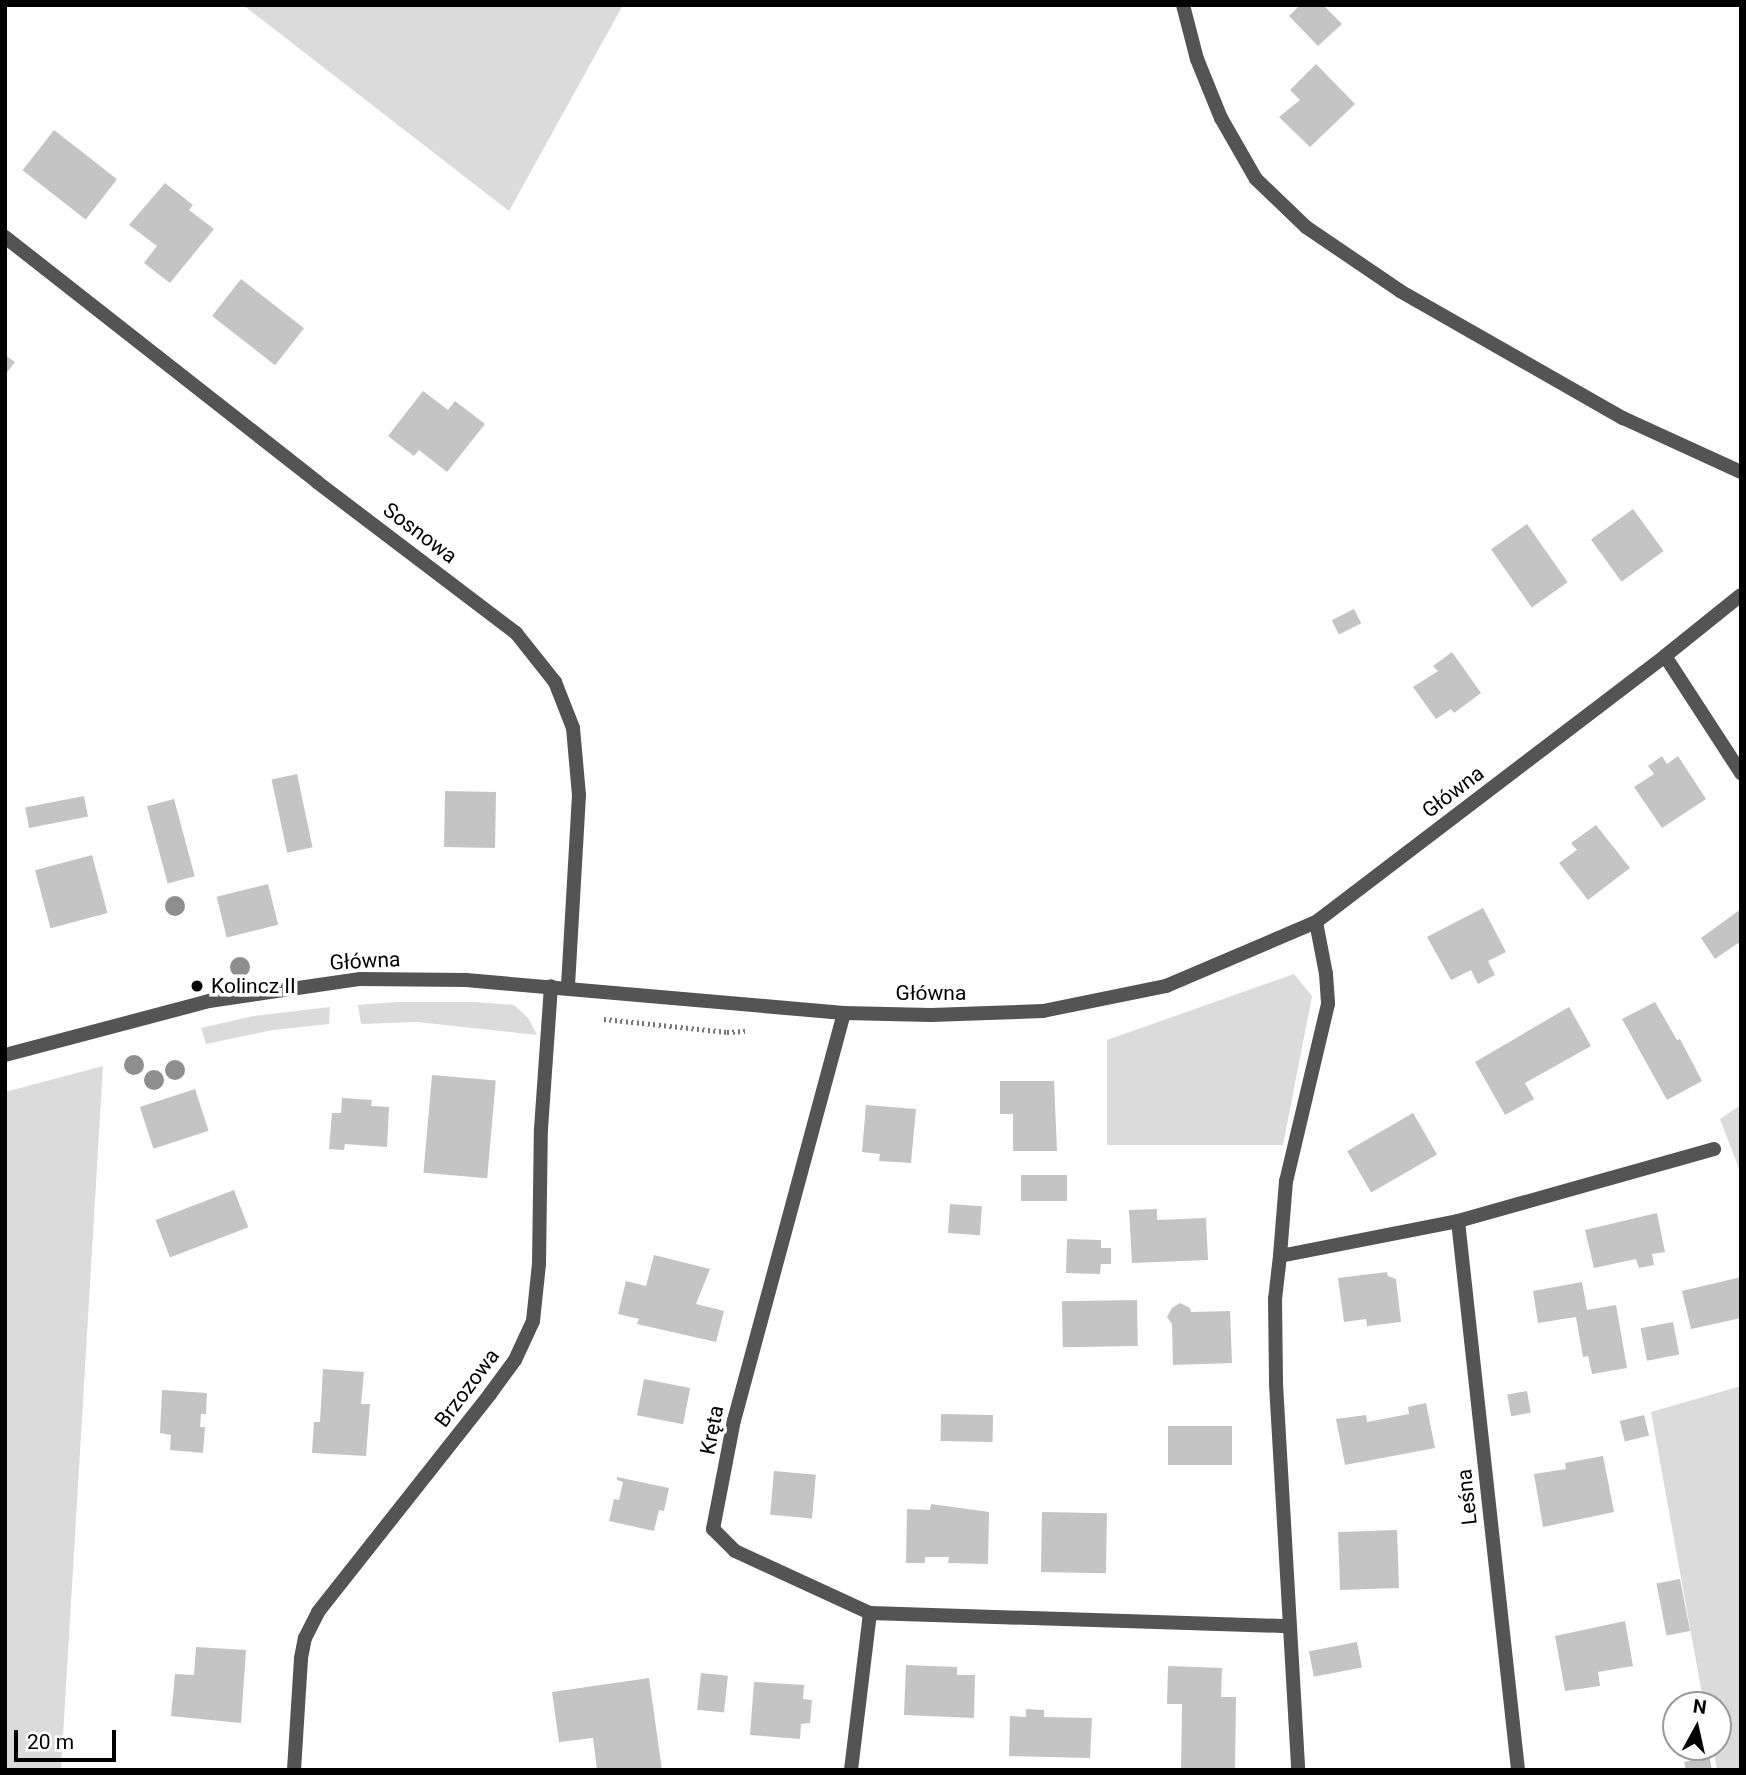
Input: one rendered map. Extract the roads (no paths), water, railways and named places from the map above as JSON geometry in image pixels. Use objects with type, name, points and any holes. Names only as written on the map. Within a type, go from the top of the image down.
[{"type":"street","points":[[1183,5],[1197,59],[1221,118],[1256,179],[1306,227],[1400,291],[1623,418],[1741,472]]},
{"type":"street","name":"Sosnowa","points":[[5,237],[317,482],[516,633],[555,681],[573,728],[579,795],[568,988]]},
{"type":"street","name":"Główna","points":[[5,1055],[209,1001],[360,979],[466,980],[844,1013],[1043,1011],[1166,986],[1316,922],[1741,595]]},
{"type":"street","points":[[1665,656],[1741,773]]},
{"type":"street","points":[[1298,1770],[1276,1384],[1275,1299],[1286,1181],[1328,1004],[1326,974],[1316,922]]},
{"type":"street","name":"Brzozowa","points":[[294,1770],[301,1658],[305,1638],[318,1612],[503,1377],[515,1360],[533,1321],[539,1264],[541,1129],[551,986]]},
{"type":"street","name":"Kręta","points":[[844,1013],[737,1408],[713,1529],[735,1551],[870,1613]]},
{"type":"street","points":[[1280,1256],[1458,1221],[1714,1149]]},
{"type":"street","name":"Leśna","points":[[1458,1221],[1518,1770]]},
{"type":"street","points":[[851,1770],[870,1613],[1289,1626]]},
{"type":"place","name":"Kolincz II","points":[[197,986]]}]
